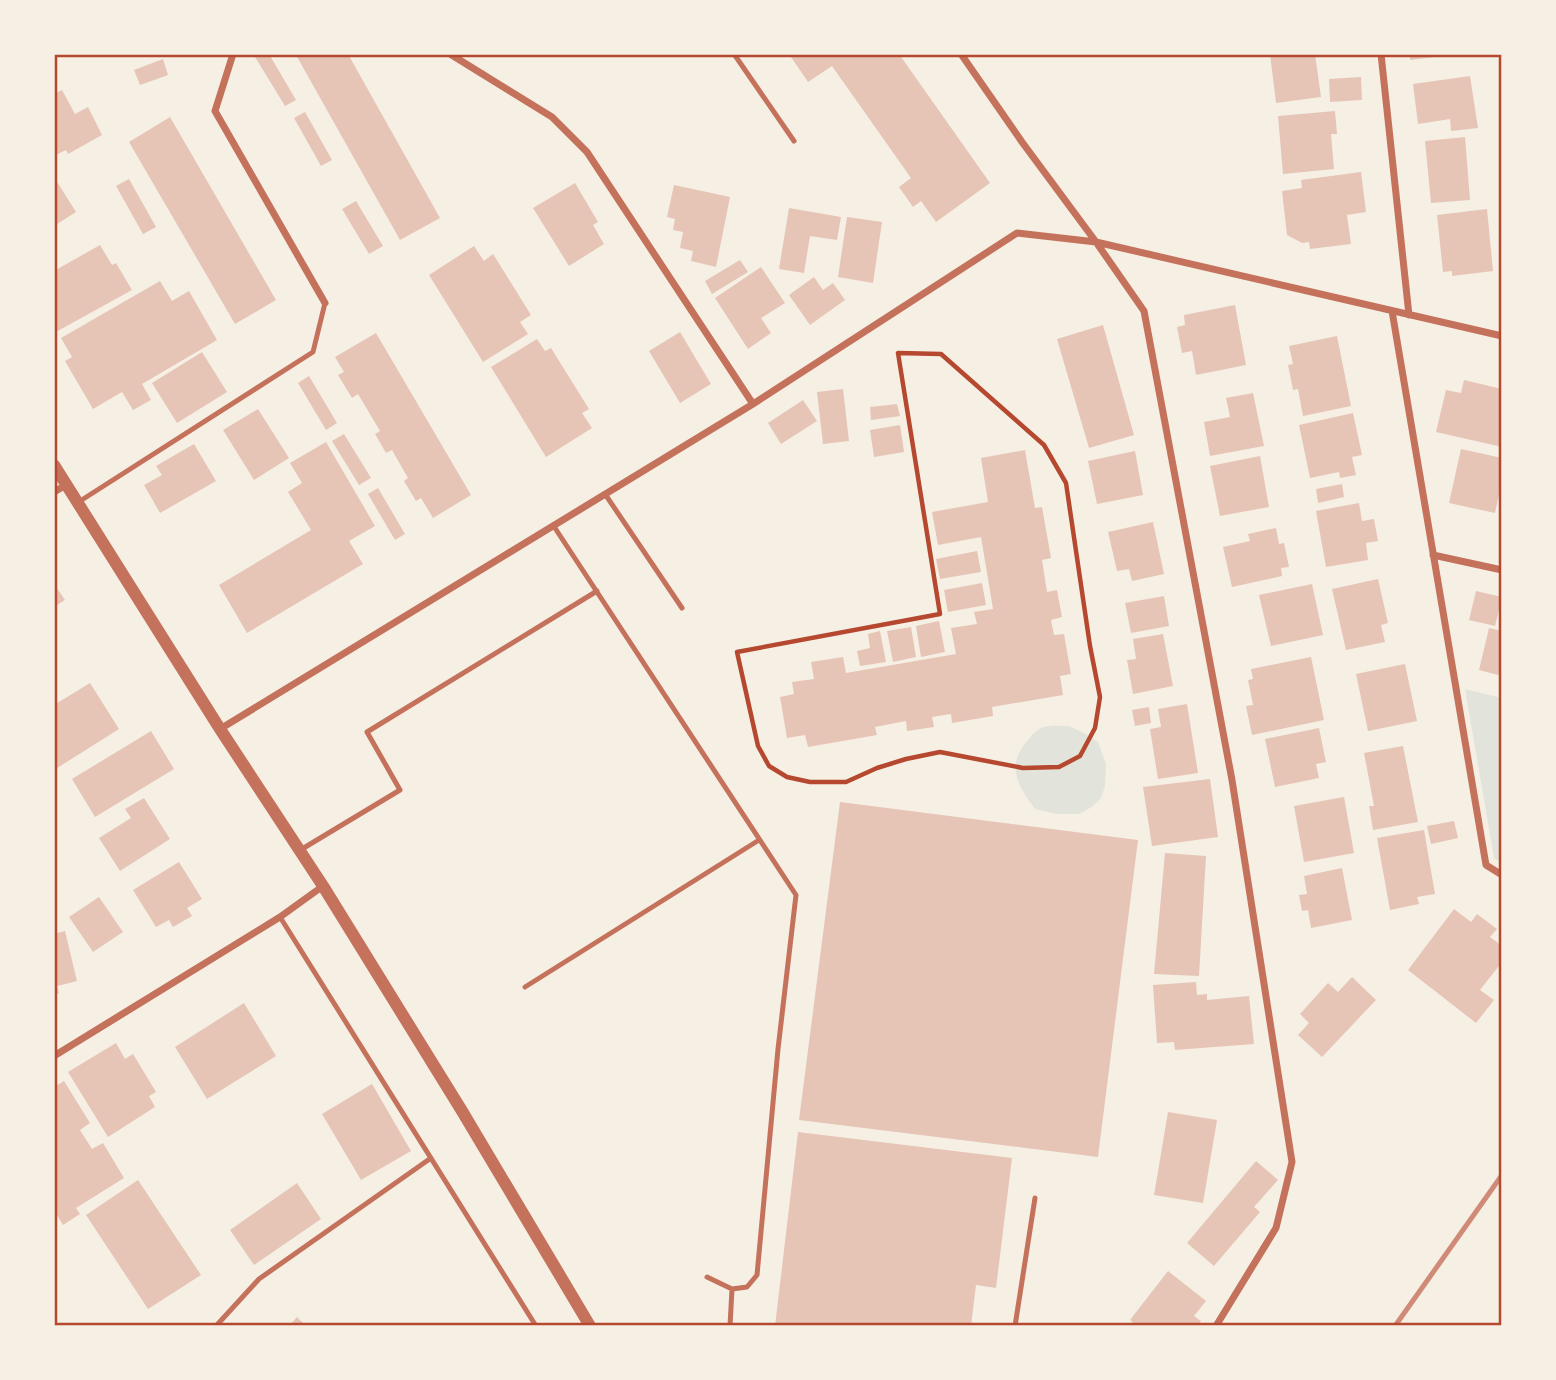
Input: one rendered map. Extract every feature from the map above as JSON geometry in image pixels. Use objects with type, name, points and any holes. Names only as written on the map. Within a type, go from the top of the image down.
[{"type":"street","points":[[233,54],[215,111],[325,303]]},
{"type":"street","points":[[450,54],[552,117],[587,152],[753,404]]},
{"type":"street","points":[[961,54],[1144,311],[1232,780],[1292,1162],[1276,1228],[1216,1326]]},
{"type":"street","points":[[1381,54],[1409,315]]},
{"type":"street","points":[[220,729],[753,404],[1017,233],[1096,242],[1502,336]]},
{"type":"street","points":[[1392,311],[1486,865],[1502,875]]},
{"type":"street","points":[[54,465],[60,489],[77,503],[323,886],[567,1284],[590,1326]]},
{"type":"street","points":[[1433,555],[1502,570]]},
{"type":"street","points":[[54,1056],[280,917],[323,886]]},
{"type":"lane","points":[[734,54],[794,141]]},
{"type":"lane","points":[[77,503],[313,352],[325,303]]},
{"type":"lane","points":[[606,494],[682,608]]},
{"type":"lane","points":[[553,525],[796,895],[778,1049],[757,1275],[747,1287],[732,1289],[707,1277]]},
{"type":"lane","points":[[299,851],[400,790],[367,732],[597,591]]},
{"type":"lane","points":[[524,987],[760,840]]},
{"type":"lane","points":[[280,917],[536,1326]]},
{"type":"lane","points":[[216,1326],[259,1279],[431,1158]]},
{"type":"lane","points":[[1015,1326],[1035,1198]]},
{"type":"lane","points":[[730,1326],[732,1289]]},
{"type":"path","points":[[898,353],[941,354],[1044,445],[1066,483],[1100,697],[1095,728],[1080,756],[1059,767],[1023,768],[940,752],[877,768],[846,782],[810,782],[787,777],[769,766],[758,746],[737,652],[940,614],[898,353]]},
{"type":"shaded area","points":[[1465,689],[1502,698],[1502,863],[1494,858]]},
{"type":"shaded area","points":[[1069,726],[1098,742],[1106,764],[1105,786],[1101,798],[1080,814],[1057,814],[1035,809],[1018,780],[1018,756],[1028,740],[1041,728]]},
{"type":"building","points":[[269,54],[296,100],[285,106],[255,57]]},
{"type":"building","points":[[348,54],[440,218],[400,240],[296,55]]},
{"type":"building","points":[[789,54],[899,54],[990,183],[936,222],[921,201],[913,207],[899,187],[911,178],[832,66],[808,82]]},
{"type":"building","points":[[1270,54],[1315,54],[1321,97],[1276,103]]},
{"type":"building","points":[[1410,54],[1442,54],[1442,56],[1410,60]]},
{"type":"building","points":[[163,59],[168,75],[140,85],[134,70]]},
{"type":"building","points":[[1470,76],[1478,128],[1451,131],[1450,119],[1418,124],[1413,84]]},
{"type":"building","points":[[1361,77],[1362,100],[1330,102],[1329,79]]},
{"type":"building","points":[[62,90],[75,114],[88,107],[102,135],[68,154],[66,150],[54,156],[54,94]]},
{"type":"building","points":[[1335,111],[1337,134],[1331,134],[1334,169],[1283,174],[1278,116]]},
{"type":"building","points":[[305,112],[332,160],[321,166],[294,118]]},
{"type":"building","points":[[170,117],[276,300],[235,324],[129,142]]},
{"type":"building","points":[[1465,137],[1470,200],[1431,203],[1425,141]]},
{"type":"building","points":[[1361,172],[1366,212],[1347,215],[1351,244],[1310,249],[1309,242],[1302,243],[1287,235],[1282,191],[1302,188],[1301,180]]},
{"type":"building","points":[[54,177],[76,212],[54,226]]},
{"type":"building","points":[[129,179],[156,227],[143,234],[116,186]]},
{"type":"building","points":[[575,183],[598,222],[593,225],[604,244],[569,266],[533,208]]},
{"type":"building","points":[[674,185],[730,197],[716,267],[691,261],[693,251],[680,248],[683,232],[673,230],[675,219],[667,217]]},
{"type":"building","points":[[356,201],[383,246],[369,254],[342,209]]},
{"type":"building","points":[[789,208],[841,217],[837,240],[810,236],[804,273],[779,269]]},
{"type":"building","points":[[1487,209],[1493,271],[1452,276],[1452,271],[1443,272],[1437,215]]},
{"type":"building","points":[[847,217],[882,222],[873,283],[838,277]]},
{"type":"building","points":[[100,245],[112,265],[116,263],[132,290],[54,333],[54,271]]},
{"type":"building","points":[[474,246],[484,261],[493,254],[531,315],[520,322],[528,334],[483,362],[429,275]]},
{"type":"building","points":[[740,260],[748,272],[712,294],[705,281]]},
{"type":"building","points":[[761,267],[785,303],[761,318],[771,333],[748,349],[715,298]]},
{"type":"building","points":[[814,277],[823,290],[833,283],[845,300],[810,325],[789,295]]},
{"type":"building","points":[[160,281],[172,301],[189,291],[217,340],[142,384],[151,400],[133,410],[122,392],[93,409],[65,361],[72,357],[61,338]]},
{"type":"building","points":[[1235,305],[1246,365],[1196,375],[1192,351],[1182,353],[1177,327],[1185,325],[1184,315]]},
{"type":"building","points":[[1103,325],[1134,435],[1089,448],[1057,339]]},
{"type":"building","points":[[680,332],[711,384],[680,403],[649,351]]},
{"type":"building","points":[[376,333],[471,495],[433,518],[421,498],[416,501],[404,481],[408,478],[392,450],[386,453],[375,434],[380,431],[358,394],[352,398],[338,375],[344,372],[335,357]]},
{"type":"building","points":[[1337,336],[1351,406],[1303,416],[1298,389],[1293,390],[1288,365],[1293,364],[1289,346]]},
{"type":"building","points":[[537,339],[545,351],[551,348],[589,409],[582,413],[592,428],[546,457],[491,367]]},
{"type":"building","points":[[202,352],[227,392],[177,423],[152,383]]},
{"type":"building","points":[[309,376],[337,423],[326,430],[298,383]]},
{"type":"building","points":[[1464,380],[1502,389],[1502,447],[1436,432],[1446,390],[1461,393]]},
{"type":"building","points":[[843,389],[849,441],[823,444],[817,392]]},
{"type":"building","points":[[1253,393],[1264,446],[1210,456],[1204,422],[1230,417],[1226,398]]},
{"type":"building","points":[[803,400],[817,421],[781,444],[768,423]]},
{"type":"building","points":[[897,404],[900,416],[871,420],[870,407]]},
{"type":"building","points":[[258,409],[289,458],[254,480],[223,430]]},
{"type":"building","points":[[1353,413],[1362,455],[1352,457],[1356,475],[1340,478],[1339,472],[1310,478],[1299,425]]},
{"type":"building","points":[[900,425],[904,452],[874,457],[870,430]]},
{"type":"building","points":[[344,434],[371,478],[359,485],[332,441]]},
{"type":"building","points":[[326,442],[375,526],[349,541],[363,564],[247,633],[219,585],[311,530],[288,492],[302,483],[290,463]]},
{"type":"building","points":[[194,444],[216,481],[160,513],[144,485],[162,475],[156,466]]},
{"type":"building","points":[[1461,449],[1502,458],[1502,480],[1495,513],[1449,503]]},
{"type":"building","points":[[1025,450],[1035,508],[1042,507],[1051,558],[1042,560],[1047,592],[1057,590],[1062,617],[1051,620],[1054,635],[1064,634],[1071,674],[1060,676],[1063,695],[992,707],[993,716],[952,723],[951,714],[932,717],[934,727],[907,731],[906,721],[875,727],[877,735],[808,747],[805,735],[787,738],[780,697],[794,694],[792,682],[814,679],[811,662],[843,657],[846,673],[956,654],[951,628],[977,624],[974,612],[993,609],[981,537],[938,545],[932,512],[988,502],[981,458]]},
{"type":"building","points":[[1135,451],[1143,495],[1097,504],[1088,461]]},
{"type":"building","points":[[1260,456],[1269,507],[1220,516],[1210,466]]},
{"type":"building","points":[[1342,484],[1344,497],[1318,503],[1316,489]]},
{"type":"building","points":[[378,488],[405,534],[395,540],[368,494]]},
{"type":"building","points":[[1359,503],[1362,521],[1374,519],[1378,541],[1366,543],[1368,560],[1326,567],[1316,511]]},
{"type":"building","points":[[1153,522],[1164,574],[1132,581],[1129,569],[1117,571],[1108,532]]},
{"type":"building","points":[[1276,528],[1279,544],[1284,543],[1289,567],[1281,568],[1282,576],[1232,587],[1223,547],[1250,541],[1248,534]]},
{"type":"building","points":[[977,551],[981,572],[940,579],[936,559]]},
{"type":"building","points":[[1378,579],[1388,623],[1381,625],[1385,642],[1346,650],[1332,589]]},
{"type":"building","points":[[982,583],[986,605],[948,612],[944,590]]},
{"type":"building","points":[[54,584],[65,600],[54,607]]},
{"type":"building","points":[[1312,584],[1323,635],[1271,646],[1259,595]]},
{"type":"building","points":[[1476,591],[1502,597],[1495,626],[1469,620]]},
{"type":"building","points":[[1164,596],[1169,626],[1131,633],[1125,603]]},
{"type":"building","points":[[939,621],[945,652],[921,657],[916,626]]},
{"type":"building","points":[[911,627],[916,657],[893,662],[887,631]]},
{"type":"building","points":[[1489,628],[1502,631],[1502,676],[1479,670]]},
{"type":"building","points":[[880,631],[886,662],[860,666],[857,651],[870,648],[868,634]]},
{"type":"building","points":[[1163,634],[1173,686],[1133,694],[1127,660],[1136,659],[1133,639]]},
{"type":"building","points":[[1311,657],[1324,720],[1252,735],[1246,706],[1253,705],[1248,680],[1253,679],[1251,669]]},
{"type":"building","points":[[1405,664],[1417,721],[1368,731],[1356,674]]},
{"type":"building","points":[[90,683],[119,729],[54,770],[54,705]]},
{"type":"building","points":[[1187,704],[1198,773],[1158,779],[1150,729],[1161,727],[1158,709]]},
{"type":"building","points":[[1149,707],[1151,723],[1135,726],[1132,710]]},
{"type":"building","points":[[1319,728],[1326,762],[1316,764],[1319,778],[1275,787],[1265,739]]},
{"type":"building","points":[[151,731],[174,769],[95,817],[72,779]]},
{"type":"building","points":[[1403,746],[1418,822],[1373,830],[1369,806],[1374,806],[1364,753]]},
{"type":"building","points":[[1210,779],[1218,837],[1152,846],[1143,787]]},
{"type":"building","points":[[1344,797],[1354,853],[1304,862],[1294,806]]},
{"type":"building","points":[[144,798],[170,839],[120,871],[99,838],[131,818],[125,809]]},
{"type":"building","points":[[840,802],[1138,840],[1098,1157],[799,1120]]},
{"type":"building","points":[[1454,821],[1458,838],[1431,844],[1427,826]]},
{"type":"building","points":[[1424,830],[1435,894],[1417,897],[1419,904],[1390,910],[1377,838]]},
{"type":"building","points":[[1165,853],[1206,856],[1199,976],[1154,974]]},
{"type":"building","points":[[179,862],[202,899],[187,908],[192,916],[173,927],[169,920],[156,927],[133,890]]},
{"type":"building","points":[[1342,868],[1352,920],[1311,928],[1308,910],[1302,911],[1299,895],[1307,894],[1304,876]]},
{"type":"building","points":[[99,897],[123,932],[93,952],[69,917]]},
{"type":"building","points":[[1454,909],[1471,922],[1477,914],[1497,929],[1490,937],[1502,946],[1502,962],[1480,990],[1494,1000],[1476,1023],[1408,970]]},
{"type":"building","points":[[65,931],[77,981],[57,986],[59,993],[54,995],[54,934]]},
{"type":"building","points":[[1352,977],[1376,1000],[1322,1057],[1298,1035],[1309,1023],[1300,1014],[1328,983],[1338,992]]},
{"type":"building","points":[[1196,982],[1197,995],[1207,994],[1207,1000],[1249,996],[1254,1044],[1175,1050],[1174,1042],[1157,1043],[1153,985]]},
{"type":"building","points":[[244,1003],[276,1056],[207,1099],[175,1047]]},
{"type":"building","points":[[116,1043],[125,1059],[133,1054],[156,1092],[149,1096],[155,1107],[108,1137],[68,1072]]},
{"type":"building","points":[[64,1081],[90,1123],[80,1130],[92,1149],[103,1143],[124,1178],[76,1208],[80,1214],[63,1225],[54,1210],[54,1087]]},
{"type":"building","points":[[372,1084],[411,1151],[361,1180],[322,1114]]},
{"type":"building","points":[[1168,1112],[1217,1120],[1203,1203],[1154,1195]]},
{"type":"building","points":[[798,1132],[1012,1158],[996,1288],[976,1285],[971,1326],[775,1326]]},
{"type":"building","points":[[1256,1161],[1278,1180],[1254,1207],[1260,1212],[1214,1266],[1187,1243]]},
{"type":"building","points":[[138,1180],[201,1275],[148,1309],[86,1215]]},
{"type":"building","points":[[297,1183],[321,1219],[254,1265],[230,1230]]},
{"type":"building","points":[[1168,1271],[1206,1301],[1194,1316],[1201,1321],[1197,1326],[1137,1326],[1130,1320]]},
{"type":"building","points":[[297,1317],[306,1326],[289,1326]]},
{"type":"railway","points":[[1395,1326],[1502,1175]]}]
